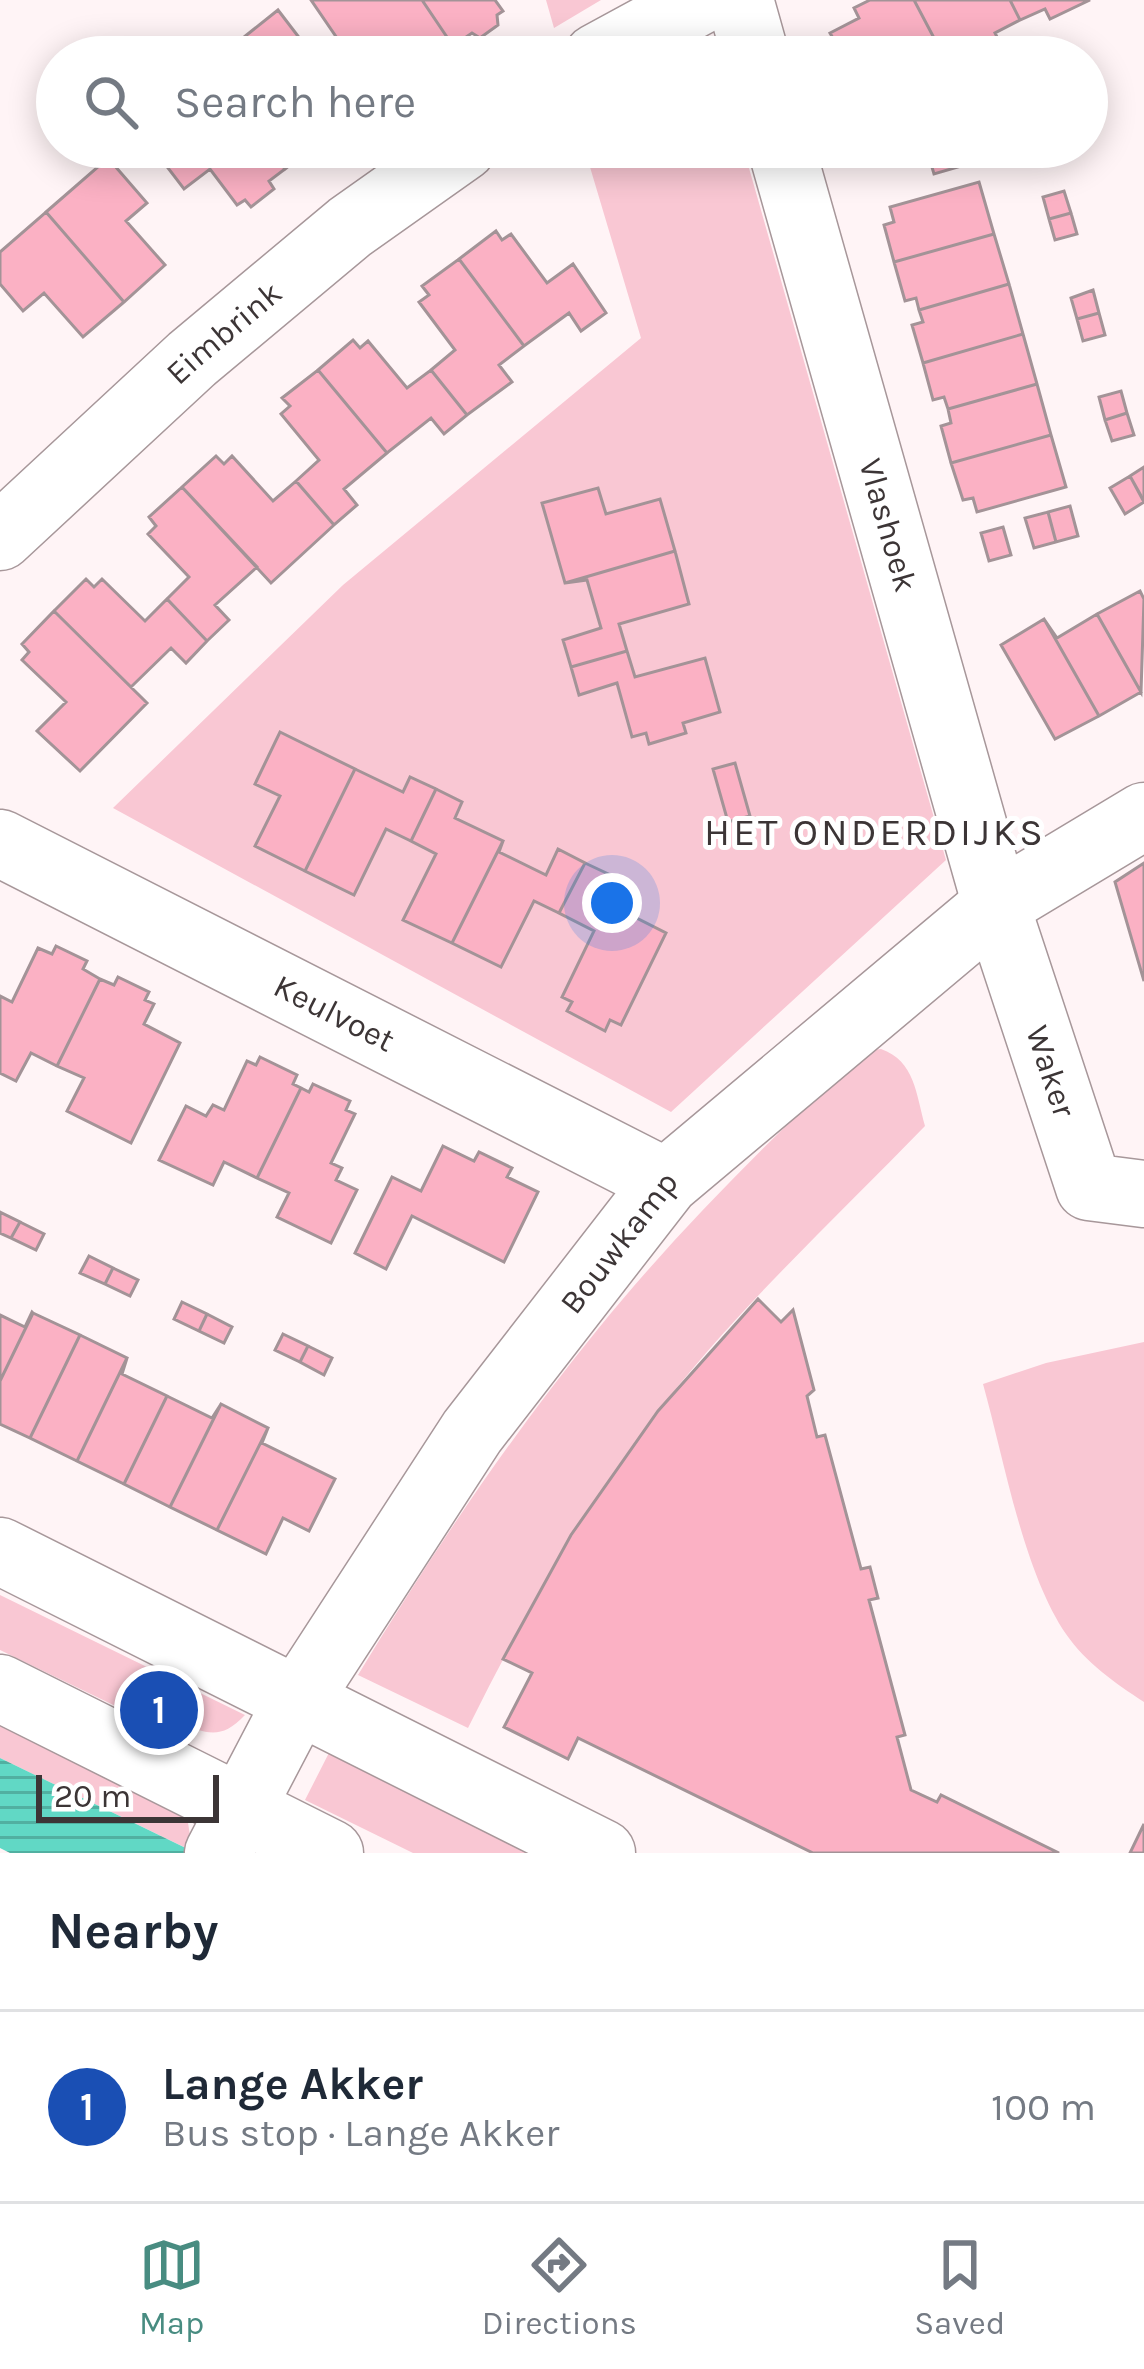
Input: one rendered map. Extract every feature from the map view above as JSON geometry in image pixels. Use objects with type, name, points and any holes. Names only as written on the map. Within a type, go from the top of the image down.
[{"type":"street","points":[[636,36],[702,0]]},
{"type":"street","points":[[740,0],[750,36]]},
{"type":"street","name":"Eimbrink","points":[[0,537],[191,358],[350,227],[433,168]]},
{"type":"street","name":"Vlashoek","points":[[788,168],[995,905]]},
{"type":"street","name":"Bouwkamp","points":[[230,1831],[298,1700],[472,1432],[667,1182],[995,905],[1144,816]]},
{"type":"street","name":"Keulvoet","points":[[0,843],[667,1182]]},
{"type":"street","name":"Waker","points":[[995,905],[1089,1187],[1144,1194]]},
{"type":"street","points":[[0,1551],[602,1853]]},
{"type":"street","points":[[0,1688],[230,1831],[330,1853]]},
{"type":"shaded area","points":[[546,0],[601,0],[554,28]]},
{"type":"shaded area","points":[[590,168],[749,168],[946,860],[671,1112],[113,808],[343,585],[641,338]]},
{"type":"shaded area","points":[[881,1049],[907,1070],[925,1126],[752,1302],[656,1414],[554,1566],[468,1728],[358,1675],[502,1455],[629,1292],[829,1084],[864,1051]]},
{"type":"shaded area","points":[[1144,1342],[1144,1702],[1083,1654],[1051,1608],[1026,1547],[983,1384],[1046,1363]]},
{"type":"shaded area","points":[[0,1595],[245,1715],[221,1732],[176,1723],[169,1732],[0,1650]]},
{"type":"shaded area","points":[[0,1705],[186,1809],[188,1849],[0,1758]]},
{"type":"shaded area","points":[[334,1743],[558,1853],[413,1853],[305,1800]]},
{"type":"shaded area","points":[[0,1758],[196,1853],[10,1853],[0,1848]]},
{"type":"building","points":[[311,0],[422,0],[446,36],[336,36]]},
{"type":"building","points":[[422,0],[495,0],[503,11],[497,15],[498,25],[483,36],[446,36]]},
{"type":"building","points":[[870,0],[914,0],[933,36],[832,36],[859,18],[854,8]]},
{"type":"building","points":[[914,0],[1010,0],[1020,20],[996,36],[933,36]]},
{"type":"building","points":[[1010,0],[1090,0],[1050,19],[1045,9],[1020,20]]},
{"type":"building","points":[[278,10],[298,36],[245,36]]},
{"type":"building","points":[[97,168],[117,168],[147,203],[126,221],[165,265],[124,302],[46,212]]},
{"type":"building","points":[[168,168],[285,169],[269,181],[274,189],[251,207],[245,200],[237,205],[210,169],[184,189]]},
{"type":"building","points":[[979,182],[994,234],[894,262],[884,225],[894,222],[890,207]]},
{"type":"building","points":[[1064,191],[1071,213],[1049,219],[1043,197]]},
{"type":"building","points":[[46,212],[124,302],[83,337],[44,293],[23,311],[0,284],[0,252]]},
{"type":"building","points":[[1071,213],[1077,234],[1055,240],[1049,219]]},
{"type":"building","points":[[496,231],[502,240],[511,234],[547,283],[573,264],[606,313],[581,331],[569,313],[524,346],[459,259]]},
{"type":"building","points":[[994,234],[1009,284],[919,310],[916,298],[905,301],[894,262]]},
{"type":"building","points":[[459,259],[524,346],[499,365],[512,382],[467,415],[431,370],[455,350],[419,302],[429,295],[422,286]]},
{"type":"building","points":[[1009,284],[1023,334],[923,363],[912,325],[923,322],[919,310]]},
{"type":"building","points":[[1093,290],[1099,313],[1077,319],[1071,298]]},
{"type":"building","points":[[1099,313],[1105,335],[1083,341],[1077,319]]},
{"type":"building","points":[[1023,334],[1037,384],[948,409],[944,397],[933,400],[923,363]]},
{"type":"building","points":[[353,340],[360,348],[368,341],[407,388],[431,370],[467,415],[444,434],[431,418],[387,453],[318,370]]},
{"type":"building","points":[[318,370],[387,453],[344,489],[357,505],[334,525],[296,481],[319,460],[281,414],[290,406],[282,398]]},
{"type":"building","points":[[1037,384],[1051,435],[951,463],[941,426],[951,423],[948,409]]},
{"type":"building","points":[[1121,391],[1127,413],[1105,420],[1099,397]]},
{"type":"building","points":[[1127,413],[1134,435],[1112,441],[1105,420]]},
{"type":"building","points":[[1051,435],[1066,487],[977,512],[973,498],[963,500],[951,463]]},
{"type":"building","points":[[216,456],[224,464],[232,456],[273,501],[296,481],[334,525],[271,583],[182,487]]},
{"type":"building","points":[[1144,467],[1144,501],[1130,476]]},
{"type":"building","points":[[1130,476],[1144,502],[1125,514],[1110,488]]},
{"type":"building","points":[[182,487],[257,567],[215,605],[229,620],[207,641],[167,599],[189,577],[148,534],[156,526],[149,517]]},
{"type":"building","points":[[598,488],[606,514],[660,499],[675,551],[565,583],[542,503]]},
{"type":"building","points":[[1070,506],[1078,536],[1056,542],[1048,512]]},
{"type":"building","points":[[1048,512],[1056,542],[1034,548],[1025,518]]},
{"type":"building","points":[[1003,527],[1011,555],[989,561],[981,533]]},
{"type":"building","points":[[675,551],[689,604],[619,624],[627,651],[571,667],[563,640],[601,628],[587,580],[565,583]]},
{"type":"building","points":[[86,579],[94,587],[102,579],[145,621],[167,599],[207,641],[186,663],[171,648],[131,687],[54,611]]},
{"type":"building","points":[[1140,591],[1144,599],[1141,692],[1097,614]]},
{"type":"building","points":[[54,611],[147,703],[80,771],[37,731],[66,702],[22,660],[29,652],[22,644]]},
{"type":"building","points":[[1097,614],[1141,692],[1099,716],[1044,619],[1057,638]]},
{"type":"building","points":[[1044,619],[1099,716],[1055,739],[1001,645]]},
{"type":"building","points":[[627,651],[635,677],[705,658],[720,712],[683,723],[686,733],[649,744],[646,733],[632,737],[617,683],[579,695],[571,667]]},
{"type":"building","points":[[280,732],[355,769],[305,871],[255,846],[280,796],[255,784]]},
{"type":"building","points":[[735,763],[750,816],[728,822],[713,769]]},
{"type":"building","points":[[355,769],[403,792],[410,777],[436,789],[411,841],[386,829],[354,895],[305,871]]},
{"type":"building","points":[[436,789],[462,802],[455,818],[503,841],[452,943],[403,920],[436,854],[411,841]]},
{"type":"building","points":[[503,841],[499,852],[546,875],[558,849],[585,863],[559,913],[534,901],[501,967],[452,943]]},
{"type":"building","points":[[585,863],[621,880],[609,904],[666,933],[621,1025],[610,1020],[605,1031],[567,1011],[572,1002],[562,997],[594,931],[559,913]]},
{"type":"building","points":[[1144,863],[1144,981],[1115,882]]},
{"type":"building","points":[[56,946],[87,961],[83,969],[100,979],[57,1066],[31,1053],[16,1081],[0,1073],[0,996],[12,1002],[38,948],[52,954]]},
{"type":"building","points":[[118,977],[149,992],[145,1000],[154,1004],[144,1024],[180,1043],[131,1143],[67,1111],[84,1078],[57,1066],[100,979],[114,985]]},
{"type":"building","points":[[260,1057],[297,1075],[293,1084],[301,1088],[257,1178],[224,1162],[213,1185],[159,1160],[186,1106],[206,1116],[213,1105],[224,1110],[247,1061],[256,1065]]},
{"type":"building","points":[[313,1084],[350,1101],[346,1110],[355,1114],[331,1163],[342,1168],[336,1180],[357,1190],[331,1243],[277,1217],[289,1193],[257,1178],[301,1088],[309,1092]]},
{"type":"building","points":[[443,1146],[474,1161],[479,1152],[512,1168],[507,1177],[538,1192],[504,1262],[412,1216],[386,1269],[355,1253],[392,1177],[421,1191]]},
{"type":"building","points":[[0,1212],[20,1222],[11,1238],[0,1233]]},
{"type":"building","points":[[20,1222],[44,1234],[36,1250],[11,1238]]},
{"type":"building","points":[[89,1256],[113,1268],[105,1284],[80,1273]]},
{"type":"building","points":[[113,1268],[138,1280],[130,1296],[105,1284]]},
{"type":"building","points":[[758,1299],[781,1322],[793,1310],[814,1390],[807,1396],[817,1437],[825,1435],[861,1569],[870,1567],[878,1598],[869,1600],[905,1735],[897,1737],[911,1790],[937,1802],[941,1795],[1059,1853],[813,1853],[578,1738],[568,1759],[504,1727],[532,1673],[503,1659],[571,1535],[658,1411]]},
{"type":"building","points":[[182,1302],[207,1314],[199,1331],[174,1319]]},
{"type":"building","points":[[32,1312],[0,1381],[0,1315],[25,1327]]},
{"type":"building","points":[[33,1313],[80,1335],[30,1438],[0,1424],[0,1381]]},
{"type":"building","points":[[207,1314],[232,1327],[224,1343],[199,1331]]},
{"type":"building","points":[[283,1334],[308,1346],[300,1362],[275,1350]]},
{"type":"building","points":[[80,1335],[127,1358],[77,1461],[30,1438]]},
{"type":"building","points":[[308,1346],[332,1358],[324,1375],[300,1362]]},
{"type":"building","points":[[127,1358],[122,1374],[167,1396],[124,1484],[77,1461]]},
{"type":"building","points":[[167,1396],[212,1418],[221,1404],[170,1507],[124,1484]]},
{"type":"building","points":[[221,1404],[268,1428],[217,1530],[170,1507]]},
{"type":"building","points":[[268,1428],[262,1443],[335,1479],[309,1531],[283,1518],[266,1554],[217,1530]]},
{"type":"building","points":[[1144,1824],[1144,1853],[1130,1853]]},
{"type":"place","name":"Lange Akker","points":[[159,1710]]},
{"type":"district","name":"HET ONDERDIJKS","points":[[875,832]]}]
